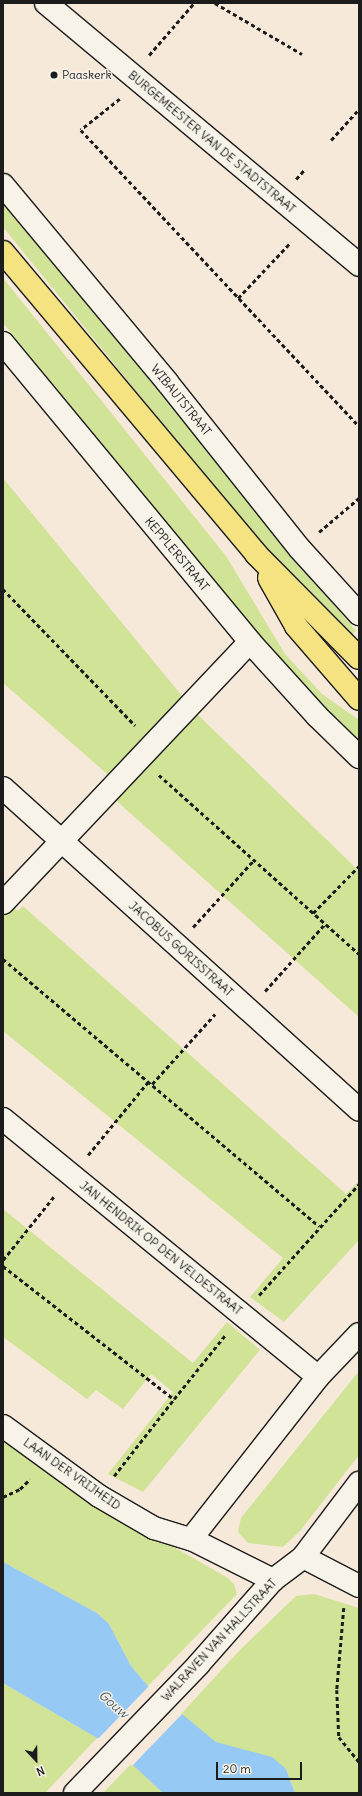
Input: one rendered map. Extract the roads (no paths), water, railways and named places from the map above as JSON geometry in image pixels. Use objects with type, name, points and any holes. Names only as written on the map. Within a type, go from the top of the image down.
[{"type":"main road","points":[[3,252],[256,554],[359,658]]},
{"type":"main road","points":[[256,554],[296,626],[359,699]]},
{"type":"street","name":"BURGEMEESTER VAN DE STADTSTRAAT","points":[[46,3],[359,265]]},
{"type":"street","name":"WIBAUTSTRAAT","points":[[3,185],[167,382],[300,548],[359,614]]},
{"type":"street","name":"KEPPLERSTRAAT","points":[[3,343],[250,642],[316,716],[359,757]]},
{"type":"street","points":[[3,903],[250,642]]},
{"type":"street","name":"JACOBUS GORISSTRAAT","points":[[3,788],[359,1110]]},
{"type":"street","name":"JAN HENDRIK OP DEN VELDESTRAAT","points":[[3,1119],[318,1377]]},
{"type":"street","points":[[192,1539],[318,1377],[359,1334]]},
{"type":"street","name":"LAAN DER VRIJHEID","points":[[3,1426],[99,1496],[154,1528],[192,1539],[273,1580]]},
{"type":"street","name":"WALRAVEN VAN HALLSTRAAT","points":[[77,1791],[198,1665],[273,1580],[303,1557],[359,1484]]},
{"type":"street","points":[[303,1557],[353,1583]]},
{"type":"water","name":"Gouw","points":[[3,1562],[97,1613],[109,1624],[131,1666],[148,1686],[216,1742],[272,1757],[286,1769],[295,1793],[163,1793],[107,1741],[97,1738],[3,1683]]},
{"type":"place","name":"Paaskerk","points":[[54,75]]}]
